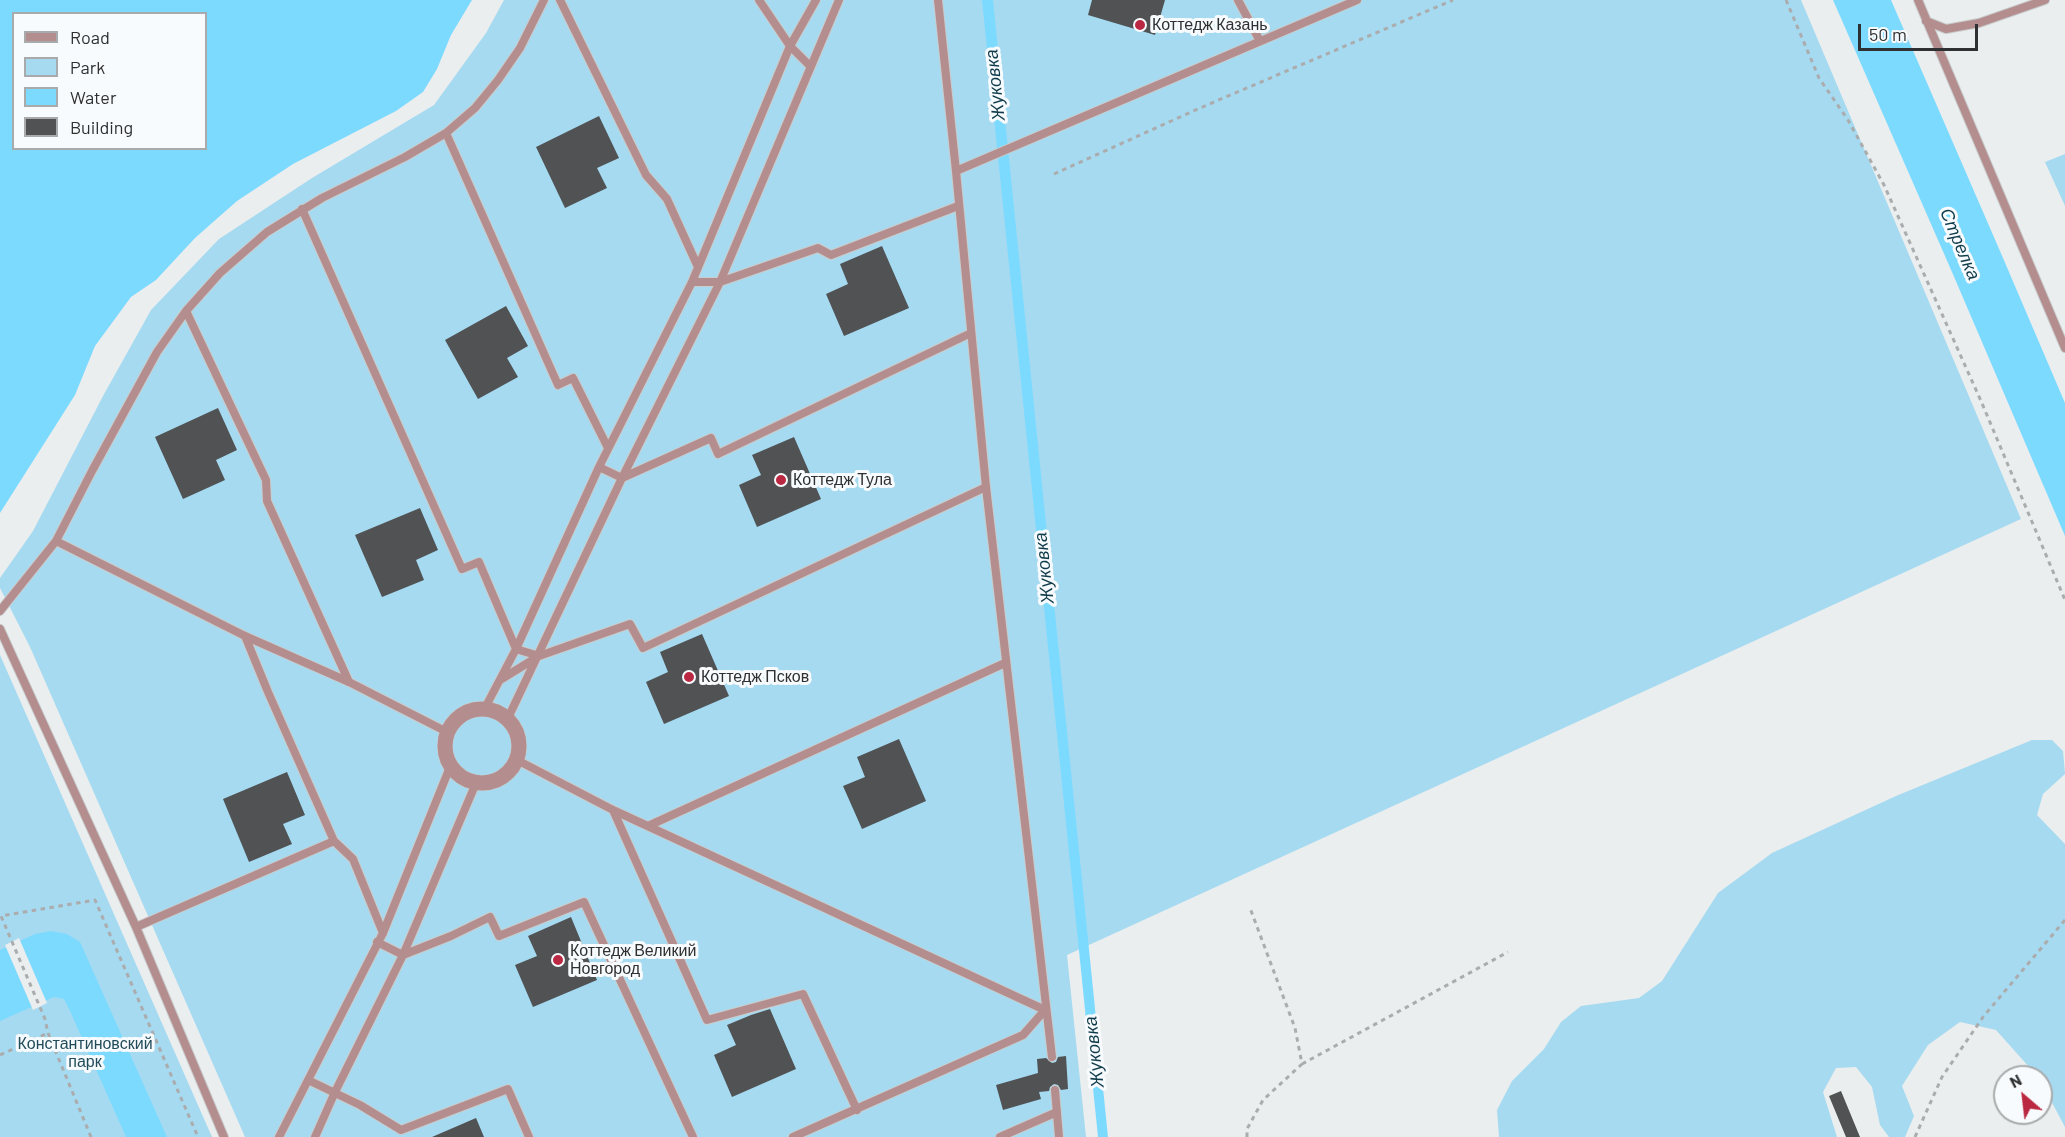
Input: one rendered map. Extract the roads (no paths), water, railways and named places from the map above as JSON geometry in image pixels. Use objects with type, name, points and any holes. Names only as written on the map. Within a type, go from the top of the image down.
[{"type":"street","points":[[485,708],[508,718],[518,738],[519,749],[517,760],[510,770],[500,778],[488,783],[476,783],[466,780],[450,767],[444,744],[453,722],[462,714],[473,709],[485,708]]},
{"type":"lane","points":[[0,611],[56,541],[157,352],[186,311],[220,273],[267,232],[302,209],[405,157],[446,133],[475,108],[520,48],[544,0]]},
{"type":"lane","points":[[560,0],[646,175],[667,199],[698,267]]},
{"type":"lane","points":[[759,0],[790,46],[810,66]]},
{"type":"lane","points":[[485,708],[516,649],[608,448],[692,282],[790,46],[816,0]]},
{"type":"lane","points":[[508,718],[622,478],[720,282],[839,0]]},
{"type":"lane","points":[[938,0],[986,487],[1052,1057]]},
{"type":"lane","points":[[1238,0],[1260,40]]},
{"type":"lane","points":[[956,171],[1357,0]]},
{"type":"lane","points":[[1918,0],[2065,348]]},
{"type":"lane","points":[[1926,21],[1946,29],[1980,23],[2045,0]]},
{"type":"lane","points":[[446,133],[558,385],[573,378],[608,448]]},
{"type":"lane","points":[[692,282],[720,282],[818,248],[831,255],[958,206]]},
{"type":"lane","points":[[302,209],[462,569],[479,562],[516,649]]},
{"type":"lane","points":[[186,311],[266,480],[267,501],[349,682]]},
{"type":"lane","points":[[599,467],[622,478],[711,438],[718,454],[971,333]]},
{"type":"lane","points":[[499,681],[539,656],[630,624],[643,648],[986,487]]},
{"type":"lane","points":[[56,541],[245,636],[349,682],[447,732]]},
{"type":"lane","points":[[0,629],[136,927],[224,1137]]},
{"type":"lane","points":[[245,636],[267,692],[334,841],[353,859],[383,933]]},
{"type":"lane","points":[[516,649],[539,656]]},
{"type":"lane","points":[[648,826],[1005,663]]},
{"type":"lane","points":[[517,760],[614,810],[1045,1010]]},
{"type":"lane","points":[[279,1137],[383,933],[450,767]]},
{"type":"lane","points":[[315,1137],[403,955],[476,783]]},
{"type":"lane","points":[[614,810],[707,1020],[803,994],[857,1110]]},
{"type":"lane","points":[[136,927],[334,841]]},
{"type":"lane","points":[[377,942],[403,955],[451,936],[490,917],[499,936],[584,902],[693,1137]]},
{"type":"lane","points":[[793,1137],[1023,1035],[1045,1010]]},
{"type":"lane","points":[[308,1080],[335,1092],[401,1130],[508,1089],[529,1137]]},
{"type":"lane","points":[[1055,1090],[1059,1137]]},
{"type":"lane","points":[[1000,1137],[1057,1113]]},
{"type":"water","points":[[0,0],[472,0],[451,35],[437,69],[423,92],[396,111],[293,164],[237,201],[195,238],[156,280],[131,297],[95,346],[75,395],[0,513]]},
{"type":"water","name":"Жуковка","points":[[982,0],[993,0],[1108,1137],[1098,1137]]},
{"type":"water","name":"Стрелка","points":[[1833,0],[1891,0],[2000,251],[2065,403],[2065,536],[1952,272]]},
{"type":"water","points":[[51,931],[67,934],[80,942],[167,1137],[126,1137],[64,999],[54,997],[0,1021],[0,950],[35,934]]},
{"type":"place","name":"Коттедж Казань","points":[[1140,25]]},
{"type":"place","name":"Коттедж Тула","points":[[781,480]]},
{"type":"place","name":"Коттедж Псков","points":[[689,677]]},
{"type":"place","name":"Коттедж Великий Новгород","points":[[558,960]]},
{"type":"park label","name":"Константиновский парк","points":[[85,1053]]}]
